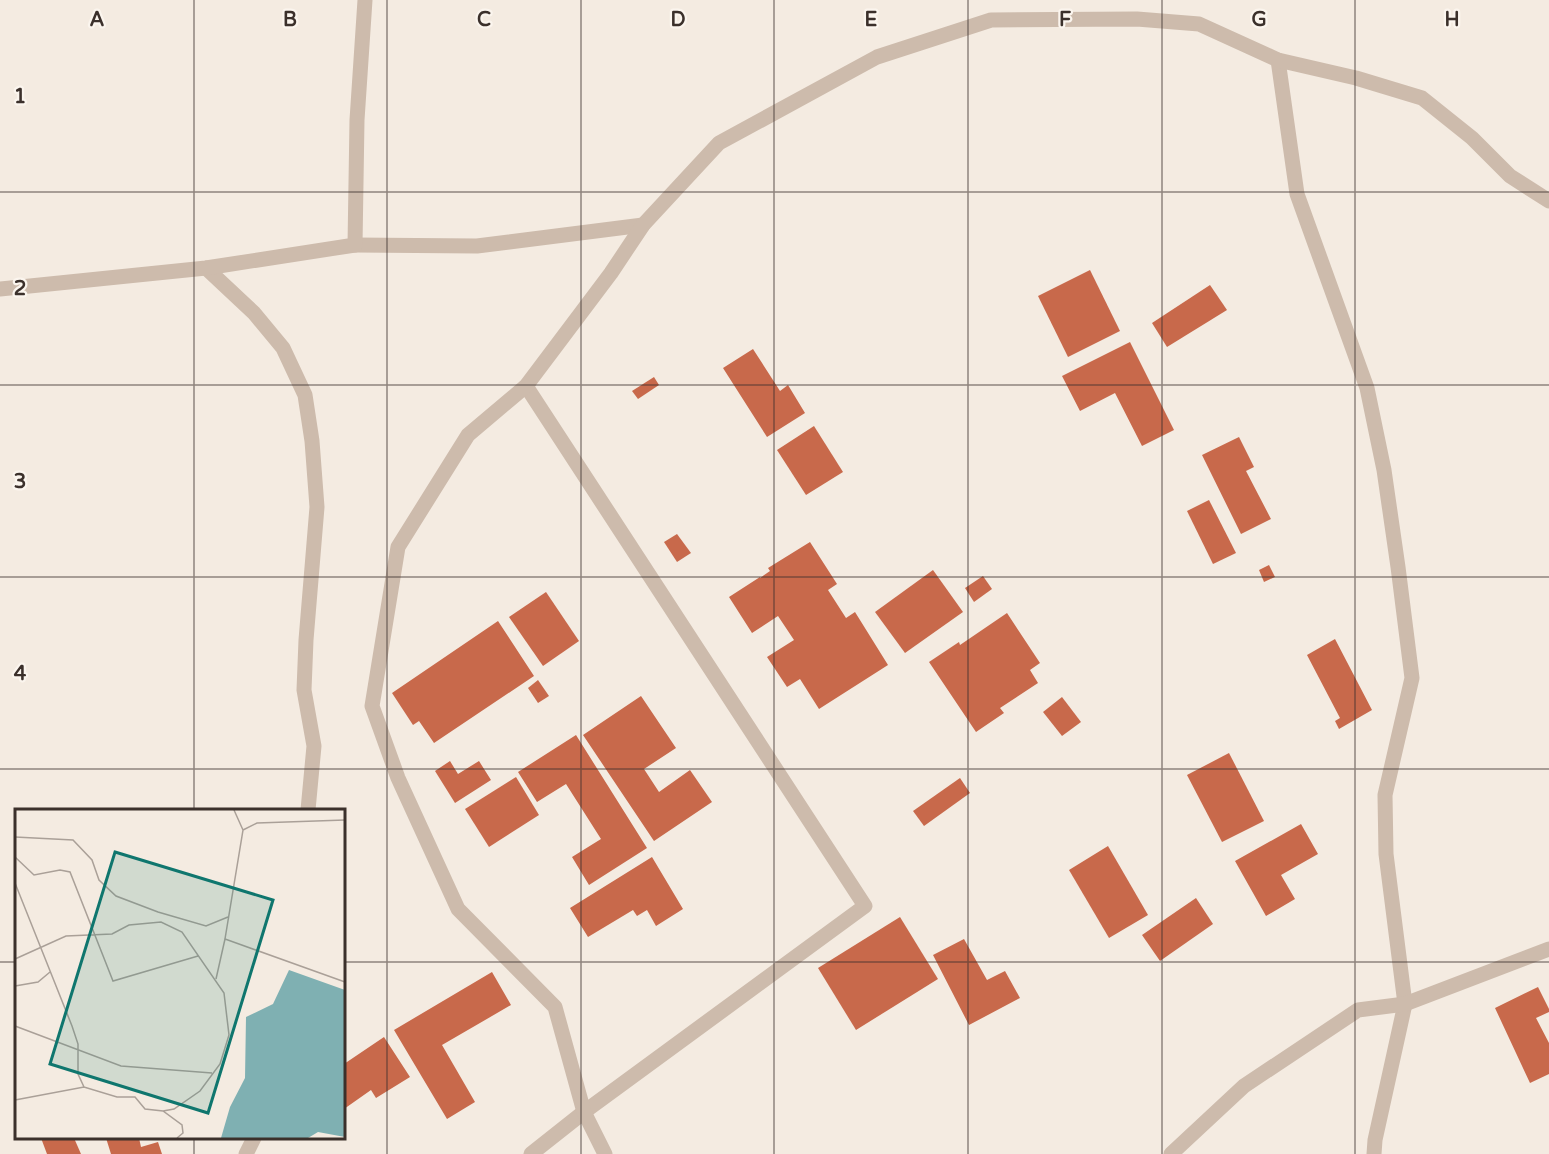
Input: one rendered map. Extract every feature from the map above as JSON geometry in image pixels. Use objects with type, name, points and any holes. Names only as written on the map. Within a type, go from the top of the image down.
[{"type":"street","points":[[355,245],[357,120],[365,0]]},
{"type":"street","points":[[605,1154],[584,1112],[555,1007],[458,909],[398,778],[372,706],[398,547],[468,435],[526,386],[611,273],[643,225],[719,143],[877,57],[991,20],[1137,19],[1199,24],[1278,60],[1356,78],[1422,98],[1472,138],[1510,176],[1549,201]]},
{"type":"street","points":[[1278,60],[1297,194],[1367,388],[1384,470],[1412,678],[1385,795],[1386,854],[1405,1004],[1375,1140],[1374,1154]]},
{"type":"street","points":[[0,289],[206,268],[355,245],[477,246],[643,225]]},
{"type":"street","points":[[206,268],[254,314],[283,348],[305,395],[312,441],[317,507],[304,690],[314,746],[308,809]]},
{"type":"street","points":[[526,386],[865,906],[584,1112],[531,1154]]},
{"type":"street","points":[[1171,1154],[1244,1086],[1358,1010],[1405,1004],[1549,949]]},
{"type":"street","points":[[246,1154],[253,1139]]},
{"type":"building","points":[[1090,270],[1120,331],[1068,357],[1038,296]]},
{"type":"building","points":[[1210,285],[1227,310],[1167,347],[1152,323]]},
{"type":"building","points":[[1130,342],[1174,430],[1142,446],[1115,393],[1080,411],[1062,376]]},
{"type":"building","points":[[753,349],[780,391],[788,385],[805,413],[767,437],[723,368]]},
{"type":"building","points":[[654,377],[659,385],[638,399],[632,391]]},
{"type":"building","points":[[814,426],[843,472],[806,495],[777,450]]},
{"type":"building","points":[[1239,437],[1254,467],[1246,471],[1271,519],[1241,534],[1202,455]]},
{"type":"building","points":[[1209,500],[1236,553],[1213,564],[1187,511]]},
{"type":"building","points":[[677,534],[691,553],[677,562],[664,542]]},
{"type":"building","points":[[810,542],[837,584],[828,590],[846,618],[855,612],[888,665],[819,709],[800,679],[787,687],[767,657],[794,640],[778,616],[752,633],[729,597],[770,571],[768,568]]},
{"type":"building","points":[[1269,565],[1275,577],[1264,582],[1259,570]]},
{"type":"building","points":[[933,570],[963,612],[905,653],[875,612]]},
{"type":"building","points":[[983,576],[992,589],[974,602],[965,588]]},
{"type":"building","points":[[546,592],[579,641],[543,666],[509,617]]},
{"type":"building","points":[[1007,613],[1040,663],[1030,670],[1038,683],[1000,708],[1004,713],[976,732],[929,662],[959,642],[960,645]]},
{"type":"building","points":[[498,621],[534,676],[434,743],[419,721],[413,725],[392,693]]},
{"type":"building","points":[[1335,639],[1372,710],[1339,729],[1335,721],[1340,718],[1307,655]]},
{"type":"building","points":[[538,680],[549,696],[538,703],[528,688]]},
{"type":"building","points":[[641,696],[676,748],[644,769],[659,792],[690,770],[712,802],[654,841],[583,735]]},
{"type":"building","points":[[1062,697],[1081,722],[1062,736],[1043,712]]},
{"type":"building","points":[[576,735],[647,848],[589,885],[572,857],[601,839],[566,784],[537,802],[518,772]]},
{"type":"building","points":[[1229,753],[1264,821],[1222,842],[1187,775]]},
{"type":"building","points":[[450,761],[458,774],[479,761],[491,780],[455,803],[435,771]]},
{"type":"building","points":[[516,777],[539,815],[489,847],[465,809]]},
{"type":"building","points":[[960,778],[970,793],[924,826],[913,811]]},
{"type":"building","points":[[1301,824],[1318,854],[1281,875],[1295,899],[1266,916],[1235,861]]},
{"type":"building","points":[[1108,846],[1148,915],[1109,938],[1069,870]]},
{"type":"building","points":[[652,857],[683,909],[656,926],[647,910],[637,916],[633,910],[588,937],[570,908]]},
{"type":"building","points":[[1196,898],[1213,924],[1160,961],[1142,935]]},
{"type":"building","points":[[900,917],[938,979],[856,1030],[818,968]]},
{"type":"building","points":[[964,939],[987,980],[1005,971],[1020,998],[969,1025],[933,955]]},
{"type":"building","points":[[492,972],[511,1005],[442,1045],[475,1102],[447,1119],[394,1030]]},
{"type":"building","points":[[1538,987],[1549,1009],[1549,1012],[1536,1018],[1549,1043],[1549,1074],[1530,1083],[1495,1008]]},
{"type":"building","points":[[384,1037],[410,1077],[376,1098],[371,1090],[345,1108],[345,1063]]},
{"type":"building","points":[[41,1139],[74,1139],[81,1154],[47,1154]]},
{"type":"building","points":[[106,1139],[139,1139],[141,1147],[158,1142],[162,1154],[111,1154]]}]
